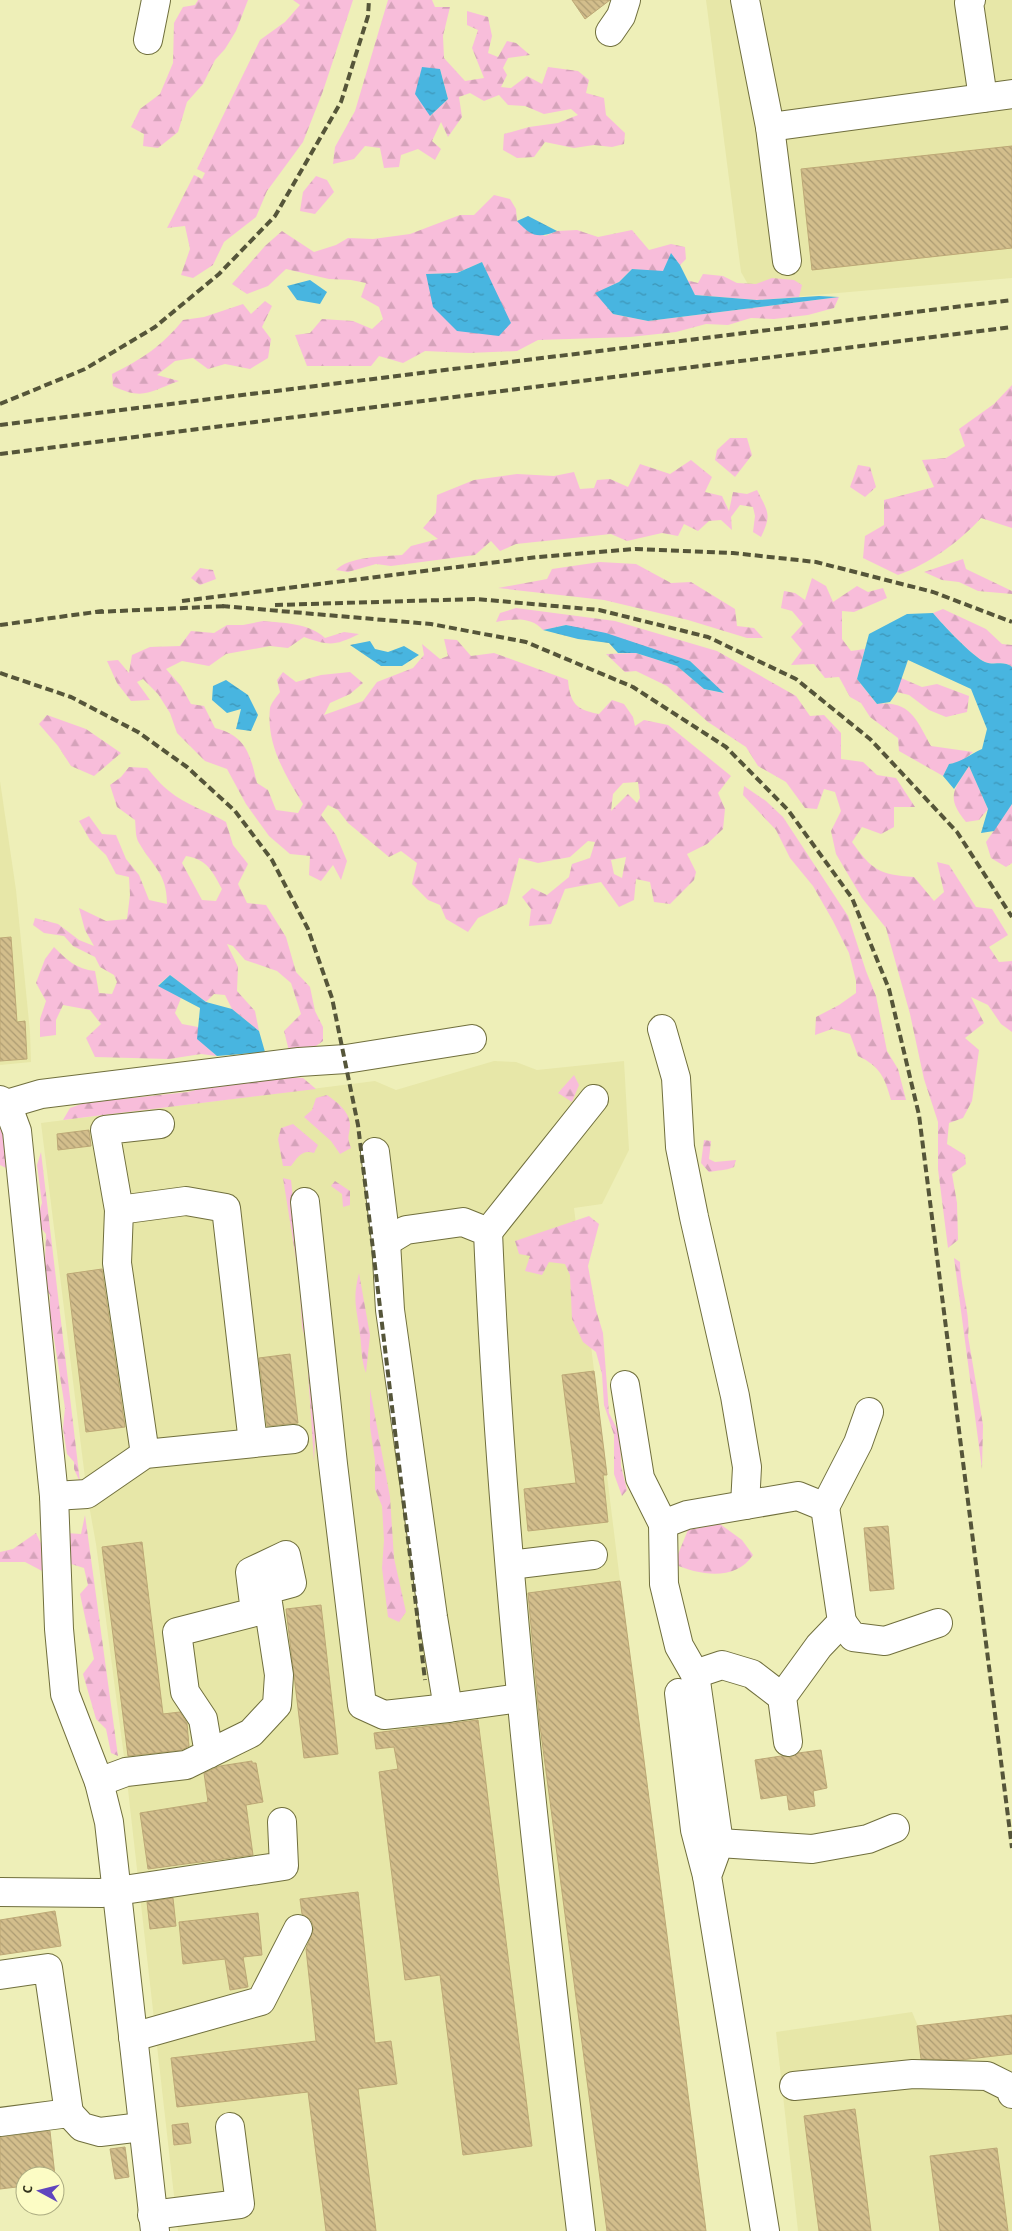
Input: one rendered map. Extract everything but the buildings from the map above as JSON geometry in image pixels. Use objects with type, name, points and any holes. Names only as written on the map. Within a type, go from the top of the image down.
[{"type":"lane","points":[[148,40],[156,0]]},
{"type":"lane","points":[[610,32],[621,16],[626,0]]},
{"type":"lane","points":[[745,0],[770,127],[787,261]]},
{"type":"lane","points":[[971,0],[969,3],[983,98]]},
{"type":"lane","points":[[770,127],[1012,94]]},
{"type":"lane","points":[[662,1029],[676,1078],[680,1147],[694,1217],[736,1396],[747,1467],[745,1505]]},
{"type":"lane","points":[[230,2127],[240,2204],[154,2223],[109,1822],[99,1782],[65,1694],[59,1629],[54,1496],[17,1131],[3,1102],[42,1094],[299,1062],[346,1058],[472,1039]]},
{"type":"lane","points":[[581,2231],[520,1698],[492,1333],[488,1232],[594,1098]]},
{"type":"lane","points":[[145,1454],[117,1263],[119,1210],[105,1130],[160,1124]]},
{"type":"lane","points":[[375,1152],[386,1242],[390,1310],[433,1617],[448,1708]]},
{"type":"lane","points":[[119,1210],[186,1201],[226,1208],[253,1443]]},
{"type":"lane","points":[[305,1202],[332,1464],[362,1705],[384,1715],[520,1698]]},
{"type":"lane","points":[[386,1242],[406,1230],[463,1222],[488,1232]]},
{"type":"lane","points":[[625,1385],[640,1478],[663,1524],[664,1584],[679,1646],[678,1684],[694,1821],[707,1876],[765,2231]]},
{"type":"lane","points":[[869,1412],[858,1443],[825,1507],[842,1622],[853,1637],[885,1641],[938,1623]]},
{"type":"lane","points":[[54,1496],[87,1494],[145,1454],[294,1439]]},
{"type":"lane","points":[[663,1524],[687,1515],[798,1496],[825,1507]]},
{"type":"lane","points":[[99,1782],[126,1772],[186,1765],[209,1754],[251,1733],[277,1705],[279,1675],[266,1590],[292,1583],[286,1555],[250,1572],[255,1612],[177,1632],[185,1692],[203,1719],[209,1754]]},
{"type":"lane","points":[[510,1565],[593,1555]]},
{"type":"lane","points":[[788,1742],[782,1698],[819,1646],[842,1622]]},
{"type":"lane","points":[[679,1646],[695,1674],[719,1843],[707,1876]]},
{"type":"lane","points":[[695,1674],[722,1665],[752,1674],[782,1698]]},
{"type":"lane","points":[[0,1892],[101,1893],[284,1866],[282,1822]]},
{"type":"lane","points":[[719,1843],[812,1849],[868,1839],[895,1828]]},
{"type":"lane","points":[[133,2037],[261,2001],[298,1929]]},
{"type":"lane","points":[[0,1975],[48,1968],[69,2113],[82,2127],[100,2132],[142,2127]]},
{"type":"lane","points":[[794,2086],[913,2074],[987,2076],[1011,2088],[1012,2094]]},
{"type":"lane","points":[[0,2122],[69,2113]]},
{"type":"shaded area","points":[[706,0],[1012,0],[1012,278],[757,300],[741,272]]},
{"type":"shaded area","points":[[0,781],[16,890],[30,1032],[31,1062],[0,1065]]},
{"type":"shaded area","points":[[494,1061],[516,1062],[537,1070],[624,1061],[629,1150],[602,1204],[574,1208],[620,1581],[706,2231],[178,2231],[126,1772],[96,1544],[87,1494],[41,1123],[375,1081],[396,1090]]},
{"type":"shaded area","points":[[912,2012],[918,2026],[1012,2015],[1012,2231],[798,2231],[776,2032]]},
{"type":"green space","points":[[198,0],[248,0],[236,31],[225,49],[215,60],[203,84],[187,102],[178,132],[158,148],[143,146],[144,134],[131,127],[140,109],[160,94],[173,63],[174,23],[183,7],[195,5]]},
{"type":"green space","points":[[293,0],[353,0],[323,91],[303,142],[267,191],[256,217],[224,242],[213,265],[193,278],[181,275],[190,249],[185,226],[167,228],[194,175],[202,179],[205,173],[197,169],[260,40],[285,22],[300,5]]},
{"type":"green space","points":[[388,0],[432,0],[435,7],[450,7],[443,36],[444,58],[465,81],[484,78],[472,48],[478,30],[467,25],[467,11],[488,17],[492,36],[488,53],[498,57],[507,41],[516,43],[530,55],[508,58],[503,68],[507,75],[501,87],[511,88],[527,76],[542,84],[548,67],[578,71],[589,80],[586,93],[604,98],[606,115],[625,133],[624,144],[612,147],[594,145],[574,148],[545,142],[534,157],[517,158],[503,150],[504,134],[529,127],[558,123],[578,115],[571,109],[544,114],[525,106],[508,105],[499,95],[484,101],[470,93],[459,97],[462,117],[448,137],[441,122],[432,141],[441,149],[435,160],[418,149],[401,155],[399,167],[384,168],[380,148],[365,146],[354,159],[333,164],[335,147],[355,111]],"holes":[[[440,69],[448,99],[430,116]]]},
{"type":"green space","points":[[316,176],[327,180],[334,192],[315,214],[300,211],[303,192]]},
{"type":"green space","points":[[494,195],[510,199],[516,209],[517,221],[545,236],[557,231],[577,230],[598,237],[632,230],[649,250],[671,244],[685,247],[686,259],[680,265],[671,254],[663,272],[632,269],[619,282],[596,293],[613,314],[648,321],[839,297],[834,308],[808,315],[774,319],[751,318],[728,325],[706,324],[676,332],[630,337],[538,340],[517,351],[469,353],[425,351],[403,363],[379,356],[371,366],[307,366],[295,335],[310,333],[322,319],[353,321],[372,329],[383,319],[379,307],[361,297],[366,283],[329,279],[286,269],[268,286],[247,294],[232,284],[265,246],[282,231],[314,252],[336,245],[348,238],[373,239],[410,234],[460,215],[474,215]],"holes":[[[482,262],[501,305],[426,274],[457,273]]]},
{"type":"green space","points":[[703,274],[723,276],[737,283],[756,284],[772,278],[794,280],[802,285],[799,297],[757,300],[695,295],[686,280],[698,283]]},
{"type":"green space","points":[[265,301],[272,306],[262,327],[271,339],[268,358],[250,369],[225,364],[208,369],[193,358],[175,361],[157,375],[179,381],[154,391],[140,394],[124,391],[113,386],[112,374],[151,351],[183,320],[204,317],[243,304],[251,314]]},
{"type":"green space","points":[[1012,385],[1012,528],[981,518],[943,551],[921,565],[898,575],[863,558],[865,536],[884,525],[884,500],[934,487],[922,460],[946,458],[965,446],[959,429],[994,404]]},
{"type":"green space","points":[[730,438],[747,438],[752,455],[735,477],[715,460],[717,450]]},
{"type":"green space","points":[[691,460],[712,477],[705,492],[722,496],[729,511],[733,492],[747,494],[757,490],[767,513],[767,523],[761,537],[753,532],[755,516],[753,507],[740,505],[731,517],[732,530],[721,520],[709,521],[698,531],[684,524],[678,536],[662,533],[627,541],[611,534],[516,544],[500,551],[491,541],[475,555],[391,566],[376,564],[348,572],[336,570],[349,562],[357,560],[402,555],[411,546],[438,539],[423,528],[436,513],[437,495],[474,480],[517,474],[554,476],[574,472],[580,489],[594,488],[597,480],[610,479],[628,487],[640,464],[670,474]]},
{"type":"green space","points":[[858,465],[870,467],[876,487],[865,497],[850,487]]},
{"type":"green space","points":[[963,559],[966,569],[1012,591],[1012,594],[978,591],[959,582],[942,580],[924,572]]},
{"type":"green space","points":[[600,562],[636,564],[671,583],[691,582],[735,609],[737,626],[754,628],[763,638],[747,638],[688,620],[604,600],[498,588],[547,579],[552,569]]},
{"type":"green space","points":[[200,568],[213,570],[216,579],[200,585],[191,578]]},
{"type":"green space","points":[[812,578],[826,586],[833,602],[857,586],[868,592],[883,588],[887,598],[854,612],[842,611],[842,639],[851,651],[865,649],[857,679],[877,704],[898,705],[905,709],[917,721],[931,746],[973,752],[961,762],[949,764],[943,776],[899,751],[898,738],[870,717],[861,703],[850,697],[839,677],[825,678],[814,664],[791,665],[802,650],[791,637],[803,624],[792,611],[781,608],[784,591],[795,593],[805,600]]},
{"type":"green space","points":[[516,608],[615,621],[717,651],[796,696],[810,716],[824,715],[841,733],[841,759],[863,762],[877,775],[896,778],[915,807],[894,807],[894,827],[881,834],[862,827],[852,842],[865,859],[884,872],[914,877],[934,901],[944,892],[937,862],[949,865],[976,907],[992,909],[1008,935],[989,947],[999,962],[1012,961],[1012,1032],[1001,1024],[988,1005],[971,997],[984,1023],[965,1038],[979,1050],[972,1101],[963,1118],[949,1123],[947,1144],[965,1155],[966,1164],[952,1174],[957,1203],[958,1240],[948,1248],[938,1169],[938,1122],[924,1079],[910,1014],[886,928],[862,898],[836,854],[831,831],[841,811],[835,792],[824,789],[817,809],[805,808],[786,782],[758,766],[746,747],[708,722],[667,686],[636,671],[625,672],[606,654],[636,653],[677,666],[704,689],[723,693],[690,661],[566,625],[543,630],[533,622],[515,620],[496,622],[500,613]]},
{"type":"green space","points":[[943,609],[986,629],[1002,644],[1012,645],[1012,667],[1006,664],[985,662],[973,654],[933,613]]},
{"type":"green space","points":[[263,621],[288,623],[312,629],[325,638],[344,632],[359,634],[338,643],[320,642],[304,637],[288,648],[270,646],[226,654],[209,666],[182,661],[166,669],[181,686],[191,704],[204,706],[215,728],[234,736],[241,742],[249,755],[257,783],[268,790],[276,810],[298,813],[303,804],[278,759],[271,734],[270,708],[280,692],[277,680],[283,672],[296,682],[321,675],[350,672],[363,683],[350,694],[330,703],[324,715],[363,701],[377,682],[413,668],[424,655],[422,644],[440,659],[448,656],[444,639],[457,640],[471,656],[494,653],[568,680],[573,700],[580,708],[585,710],[599,714],[612,700],[624,704],[633,717],[635,726],[644,720],[668,725],[731,776],[718,793],[725,809],[723,829],[707,844],[687,854],[696,872],[694,880],[670,904],[654,902],[650,882],[636,879],[634,900],[619,907],[601,882],[565,889],[551,924],[529,926],[531,909],[522,897],[532,888],[547,895],[569,877],[572,864],[590,858],[595,842],[588,841],[570,857],[538,863],[519,858],[507,904],[478,918],[468,932],[446,919],[440,905],[428,900],[412,884],[417,863],[401,851],[389,857],[348,823],[338,810],[328,805],[321,815],[336,835],[347,861],[341,880],[333,865],[321,881],[309,875],[310,856],[290,854],[269,836],[246,804],[227,769],[205,761],[177,733],[170,713],[158,694],[143,679],[137,682],[150,700],[131,701],[117,683],[107,661],[118,660],[129,673],[132,655],[150,647],[180,646],[191,631],[214,633],[227,625],[243,625]],"holes":[[[638,782],[640,798],[637,803],[628,794],[611,811],[613,794],[623,783]],[[626,857],[622,878],[614,874],[611,860]]]},
{"type":"green space","points":[[901,678],[922,687],[937,684],[969,696],[967,712],[946,717],[929,710],[909,695],[897,692]]},
{"type":"green space","points":[[47,715],[86,729],[121,753],[94,776],[71,766],[58,746],[39,724]]},
{"type":"green space","points":[[969,766],[988,809],[979,820],[966,822],[956,806],[954,794]]},
{"type":"green space","points":[[129,767],[147,768],[163,786],[176,796],[226,822],[233,845],[248,864],[238,884],[247,903],[266,905],[286,937],[296,972],[310,987],[315,1011],[323,1027],[323,1041],[313,1048],[289,1051],[284,1031],[301,1014],[291,983],[277,971],[245,960],[233,946],[227,944],[238,967],[237,991],[255,1011],[259,1031],[232,1009],[225,995],[214,994],[206,1002],[170,975],[158,985],[181,998],[175,1013],[182,1024],[198,1027],[198,1039],[217,1056],[201,1054],[169,1059],[95,1057],[86,1038],[101,1024],[90,1010],[63,1005],[56,1020],[56,1035],[40,1037],[40,1019],[46,1001],[36,983],[45,959],[54,947],[72,963],[95,971],[99,993],[112,994],[117,982],[114,975],[100,967],[95,957],[73,946],[64,936],[44,933],[33,925],[35,918],[58,924],[79,940],[94,946],[85,930],[79,908],[106,921],[127,919],[130,895],[129,877],[116,874],[106,855],[90,840],[79,821],[89,816],[102,834],[116,835],[126,859],[139,875],[149,900],[167,904],[162,877],[138,841],[135,820],[117,807],[110,785],[121,777]],"holes":[[[186,856],[200,860],[208,867],[222,889],[216,901],[202,900],[182,863]]]},
{"type":"green space","points":[[744,786],[766,801],[783,817],[848,916],[876,996],[887,1051],[898,1069],[906,1100],[891,1100],[884,1079],[872,1064],[858,1056],[850,1034],[832,1029],[815,1035],[816,1017],[839,1005],[856,993],[856,981],[849,953],[813,886],[790,858],[776,830],[743,795]]},
{"type":"green space","points":[[1012,804],[1012,863],[1006,867],[991,858],[986,842]]},
{"type":"green space","points":[[574,1075],[579,1085],[572,1102],[558,1093]]},
{"type":"green space","points":[[271,1076],[303,1078],[316,1089],[63,1120],[70,1108],[84,1103],[188,1092],[228,1081]]},
{"type":"green space","points":[[327,1095],[342,1107],[349,1119],[348,1137],[351,1148],[340,1154],[331,1141],[304,1117],[312,1110],[316,1098]]},
{"type":"green space","points":[[293,1124],[318,1145],[314,1153],[303,1153],[291,1166],[283,1166],[278,1139],[281,1128]]},
{"type":"green space","points":[[0,1128],[8,1137],[8,1169],[0,1165]]},
{"type":"green space","points":[[704,1140],[711,1141],[709,1159],[715,1162],[736,1160],[734,1167],[709,1172],[701,1163]]},
{"type":"green space","points":[[41,1152],[80,1482],[74,1469],[74,1462],[67,1454],[63,1428],[65,1408],[53,1332],[49,1321],[50,1295],[44,1287],[46,1234],[36,1222],[42,1203],[37,1165]]},
{"type":"green space","points":[[283,1178],[291,1180],[316,1413],[314,1462],[306,1342],[302,1327],[299,1278]]},
{"type":"green space","points":[[335,1181],[350,1191],[350,1205],[343,1207],[342,1194],[331,1186]]},
{"type":"green space","points":[[589,1216],[599,1224],[588,1266],[596,1310],[603,1333],[609,1413],[620,1435],[621,1466],[627,1490],[622,1496],[614,1474],[614,1435],[604,1405],[602,1374],[596,1352],[583,1342],[572,1319],[570,1275],[565,1264],[549,1262],[542,1275],[525,1271],[530,1256],[519,1254],[515,1241]]},
{"type":"green space","points":[[954,1258],[960,1262],[969,1328],[968,1336],[983,1425],[982,1469]]},
{"type":"green space","points":[[359,1273],[370,1335],[366,1373],[362,1359],[356,1304]]},
{"type":"green space","points":[[370,1389],[390,1497],[394,1558],[406,1612],[399,1622],[388,1617],[382,1568],[384,1540],[382,1506],[375,1489],[375,1460],[370,1427]]},
{"type":"green space","points":[[85,1515],[118,1756],[111,1753],[106,1729],[96,1719],[83,1674],[94,1659],[80,1594],[88,1585],[84,1568],[71,1564],[64,1543],[66,1533],[81,1534]]},
{"type":"green space","points":[[720,1524],[742,1540],[753,1555],[745,1564],[727,1573],[716,1574],[694,1571],[674,1564],[688,1530]]},
{"type":"green space","points":[[36,1533],[47,1556],[44,1572],[25,1562],[0,1562],[0,1552],[13,1549]]},
{"type":"water","points":[[422,67],[440,69],[448,99],[430,116],[415,94]]},
{"type":"water","points":[[528,216],[557,231],[544,235],[531,233],[517,221]]},
{"type":"water","points":[[671,253],[680,265],[695,295],[757,300],[819,296],[839,297],[648,321],[613,314],[595,293],[619,282],[632,269],[663,271]]},
{"type":"water","points":[[482,262],[511,323],[499,336],[457,331],[433,307],[426,274],[457,273]]},
{"type":"water","points":[[310,280],[327,292],[320,304],[297,300],[287,286]]},
{"type":"water","points":[[933,613],[958,640],[980,659],[988,663],[1006,664],[1012,667],[1012,804],[994,831],[981,833],[988,809],[969,766],[954,789],[943,776],[949,764],[962,760],[982,749],[987,729],[971,689],[908,660],[897,692],[890,702],[877,704],[857,679],[869,634],[907,614]]},
{"type":"water","points":[[566,625],[606,633],[690,661],[724,693],[704,689],[677,666],[636,653],[618,653],[609,643],[578,639],[543,630]]},
{"type":"water","points":[[370,641],[375,649],[388,652],[404,646],[419,655],[402,666],[381,666],[350,645]]},
{"type":"water","points":[[226,680],[248,695],[258,715],[251,731],[236,729],[241,709],[227,713],[212,700],[213,686]]},
{"type":"water","points":[[170,975],[206,1002],[232,1009],[259,1031],[265,1052],[217,1056],[197,1039],[200,1008],[158,986]]},
{"type":"railway","points":[[0,404],[85,369],[155,327],[219,274],[275,216],[341,102],[368,16],[369,0]]},
{"type":"railway","points":[[0,425],[1012,300]]},
{"type":"railway","points":[[0,454],[1012,327]]},
{"type":"railway","points":[[182,601],[538,557],[635,549],[733,553],[816,562],[933,592],[1012,622]]},
{"type":"railway","points":[[275,605],[477,599],[599,610],[708,637],[796,679],[870,739],[957,832],[1012,917]]},
{"type":"railway","points":[[222,606],[431,624],[526,642],[633,687],[726,747],[788,810],[852,898],[889,989],[919,1115],[1012,1848]]},
{"type":"railway","points":[[96,612],[228,606]]},
{"type":"railway","points":[[0,625],[103,611]]},
{"type":"railway","points":[[0,673],[71,697],[138,732],[187,767],[235,811],[272,860],[308,929],[332,998],[358,1125],[425,1680]]}]
